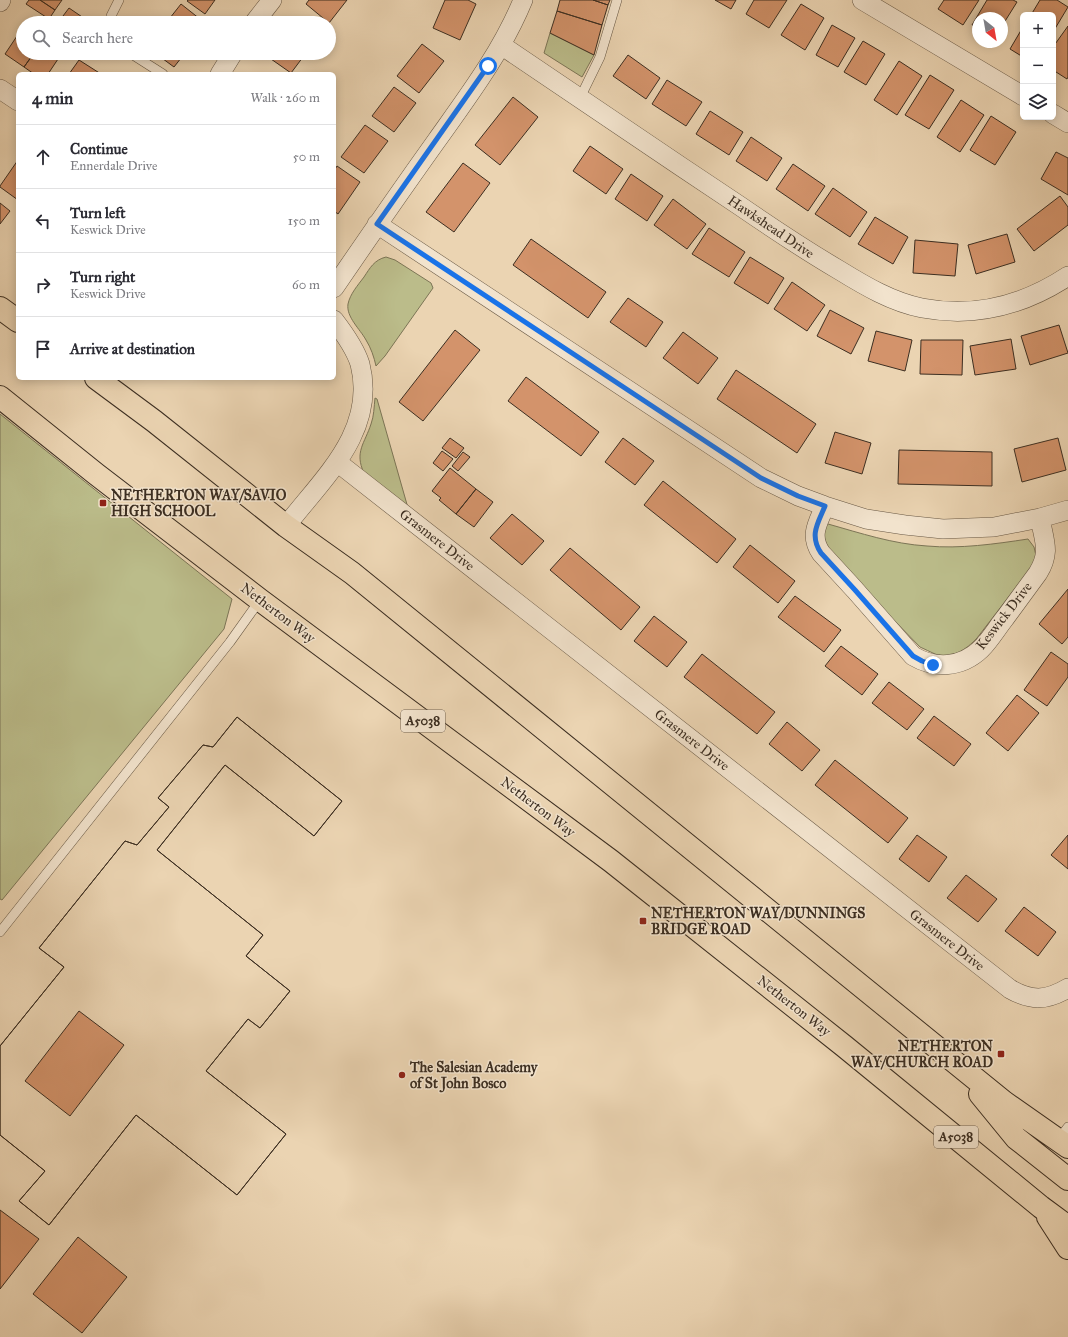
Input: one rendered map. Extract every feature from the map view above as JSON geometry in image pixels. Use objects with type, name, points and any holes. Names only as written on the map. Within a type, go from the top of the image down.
[{"type":"main road","points":[[0,308],[16,320]]},
{"type":"main road","points":[[99,380],[154,421],[286,526],[352,573],[1004,1102],[1065,1138]]},
{"type":"main road","name":"Netherton Way","points":[[0,397],[96,474],[260,600],[617,866],[844,1046],[1041,1207],[1068,1227]]},
{"type":"main road","points":[[952,1059],[1016,1138],[1068,1179]]},
{"type":"main road","points":[[1041,1207],[1068,1248]]},
{"type":"street","points":[[259,16],[272,0]]},
{"type":"street","points":[[336,285],[377,224],[471,92],[510,30],[523,0]]},
{"type":"street","points":[[862,0],[1020,94]]},
{"type":"street","name":"Hawkshead Drive","points":[[501,45],[808,252],[867,287],[893,299],[921,308],[945,311],[970,311],[998,308],[1046,289],[1068,276]]},
{"type":"street","points":[[221,72],[229,60]]},
{"type":"street","points":[[0,89],[16,100]]},
{"type":"street","points":[[1056,116],[1068,123]]},
{"type":"street","points":[[377,224],[761,478],[798,496],[866,519],[905,526],[943,529],[994,528],[1068,510]]},
{"type":"street","points":[[286,526],[337,462],[350,442],[357,426],[362,407],[363,385],[360,364],[350,342],[336,323]]},
{"type":"street","name":"Grasmere Drive","points":[[337,462],[1010,989],[1029,998],[1040,998],[1061,991]]},
{"type":"street","name":"Keswick Drive","points":[[825,506],[814,534],[817,547],[821,553],[913,656],[933,665],[955,664],[965,660],[981,649],[1038,573],[1046,555],[1040,518]]},
{"type":"lane","points":[[111,16],[119,0]]},
{"type":"lane","points":[[580,98],[600,57],[617,0]]},
{"type":"lane","points":[[141,60],[160,72]]},
{"type":"lane","points":[[0,932],[230,642],[260,600]]},
{"type":"green space","points":[[550,33],[594,55],[582,77],[544,53]]},
{"type":"green space","points":[[386,257],[395,260],[431,283],[433,288],[385,356],[376,366],[369,346],[349,314],[348,304],[352,293],[370,268],[375,262]]},
{"type":"green space","points":[[375,398],[377,399],[408,508],[364,473],[361,466],[360,453],[372,421]]},
{"type":"green space","points":[[0,414],[232,599],[224,629],[2,900],[0,899]]},
{"type":"green space","points":[[828,524],[889,541],[939,547],[990,544],[1028,539],[1034,547],[1037,560],[973,642],[964,649],[947,656],[935,654],[920,647],[826,550],[823,529]]},
{"type":"building","points":[[29,0],[40,0],[55,10],[51,16],[44,16],[26,4]]},
{"type":"building","points":[[40,0],[62,0],[55,10]]},
{"type":"building","points":[[215,0],[205,14],[187,1]]},
{"type":"building","points":[[309,0],[347,0],[334,16],[321,16],[306,4]]},
{"type":"building","points":[[445,0],[468,0],[476,4],[460,40],[433,28]]},
{"type":"building","points":[[560,0],[593,0],[608,5],[602,25],[557,11]]},
{"type":"building","points":[[593,0],[610,0],[608,5]]},
{"type":"building","points":[[715,0],[736,0],[731,9]]},
{"type":"building","points":[[754,0],[787,0],[769,28],[746,14]]},
{"type":"building","points":[[944,0],[979,0],[963,25],[938,9]]},
{"type":"building","points":[[987,0],[1013,0],[1017,2],[1008,16],[1008,12],[980,12]]},
{"type":"building","points":[[1040,0],[1057,0],[1068,7],[1056,27],[1056,12],[1033,12]]},
{"type":"building","points":[[181,4],[196,16],[172,16]]},
{"type":"building","points":[[801,4],[824,18],[805,50],[781,35]]},
{"type":"building","points":[[69,8],[81,16],[63,16]]},
{"type":"building","points":[[557,11],[602,25],[594,55],[550,33]]},
{"type":"building","points":[[832,25],[855,38],[838,67],[816,55]]},
{"type":"building","points":[[1068,26],[1067,79],[1056,72],[1056,43]]},
{"type":"building","points":[[1020,32],[1020,55],[1010,49]]},
{"type":"building","points":[[16,38],[16,60],[29,60],[24,67],[5,54]]},
{"type":"building","points":[[863,41],[885,54],[866,85],[844,72]]},
{"type":"building","points":[[422,44],[444,61],[419,93],[397,76]]},
{"type":"building","points":[[628,55],[660,78],[646,99],[613,76]]},
{"type":"building","points":[[29,60],[57,60],[49,72],[31,72],[24,67]]},
{"type":"building","points":[[79,60],[98,72],[70,72]]},
{"type":"building","points":[[164,60],[180,60],[174,67]]},
{"type":"building","points":[[272,60],[301,60],[292,72]]},
{"type":"building","points":[[899,61],[922,76],[897,115],[874,100]]},
{"type":"building","points":[[930,75],[954,90],[929,129],[905,115]]},
{"type":"building","points":[[667,80],[702,102],[686,126],[652,104]]},
{"type":"building","points":[[394,87],[416,103],[394,132],[372,116]]},
{"type":"building","points":[[513,97],[538,117],[500,165],[475,145]]},
{"type":"building","points":[[961,100],[984,115],[960,152],[937,137]]},
{"type":"building","points":[[710,111],[743,132],[729,155],[696,134]]},
{"type":"building","points":[[991,116],[1016,132],[995,165],[970,150]]},
{"type":"building","points":[[365,125],[388,141],[364,173],[341,157]]},
{"type":"building","points":[[751,137],[782,158],[767,181],[736,161]]},
{"type":"building","points":[[590,146],[623,169],[606,194],[573,171]]},
{"type":"building","points":[[1056,152],[1068,158],[1068,195],[1041,179]]},
{"type":"building","points":[[16,163],[16,199],[0,186]]},
{"type":"building","points":[[463,163],[490,183],[454,232],[426,212]]},
{"type":"building","points":[[793,164],[825,186],[808,211],[776,189]]},
{"type":"building","points":[[337,166],[360,182],[338,214],[336,212]]},
{"type":"building","points":[[631,174],[663,196],[647,221],[615,199]]},
{"type":"building","points":[[833,188],[867,212],[850,237],[815,214]]},
{"type":"building","points":[[1060,196],[1068,207],[1068,225],[1034,251],[1017,229]]},
{"type":"building","points":[[673,199],[706,224],[687,249],[654,225]]},
{"type":"building","points":[[0,203],[10,211],[0,224]]},
{"type":"building","points":[[875,217],[908,237],[893,264],[858,244]]},
{"type":"building","points":[[709,228],[745,252],[729,277],[692,254]]},
{"type":"building","points":[[1007,234],[1015,262],[976,274],[968,245]]},
{"type":"building","points":[[531,239],[606,292],[588,318],[513,265]]},
{"type":"building","points":[[915,240],[958,244],[955,276],[913,273]]},
{"type":"building","points":[[750,257],[784,278],[768,304],[734,283]]},
{"type":"building","points":[[792,282],[825,305],[807,331],[774,309]]},
{"type":"building","points":[[628,298],[663,322],[646,347],[610,322]]},
{"type":"building","points":[[830,310],[864,328],[851,354],[817,336]]},
{"type":"building","points":[[1059,325],[1068,353],[1030,365],[1021,336]]},
{"type":"building","points":[[455,330],[480,350],[423,421],[399,402]]},
{"type":"building","points":[[876,331],[912,340],[905,371],[868,361]]},
{"type":"building","points":[[683,332],[718,358],[698,384],[663,358]]},
{"type":"building","points":[[1011,339],[1016,369],[975,375],[970,346]]},
{"type":"building","points":[[921,340],[963,340],[962,375],[920,374]]},
{"type":"building","points":[[736,370],[816,424],[797,453],[717,399]]},
{"type":"building","points":[[526,377],[599,432],[581,456],[508,401]]},
{"type":"building","points":[[835,432],[871,443],[862,474],[825,463]]},
{"type":"building","points":[[450,438],[464,448],[456,458],[442,448]]},
{"type":"building","points":[[623,438],[654,461],[635,485],[605,462]]},
{"type":"building","points":[[1058,438],[1066,470],[1022,482],[1014,449]]},
{"type":"building","points":[[899,450],[992,452],[992,486],[898,484]]},
{"type":"building","points":[[442,451],[453,459],[443,471],[433,463]]},
{"type":"building","points":[[463,452],[470,457],[458,471],[452,466]]},
{"type":"building","points":[[450,468],[476,489],[456,514],[439,500],[441,498],[432,491]]},
{"type":"building","points":[[663,481],[736,539],[717,563],[644,505]]},
{"type":"building","points":[[476,489],[493,502],[474,527],[456,514]]},
{"type":"building","points":[[512,514],[544,541],[522,565],[490,538]]},
{"type":"building","points":[[750,545],[795,581],[778,603],[733,567]]},
{"type":"building","points":[[570,548],[640,607],[621,630],[550,570]]},
{"type":"building","points":[[1068,589],[1068,637],[1062,644],[1039,624]]},
{"type":"building","points":[[795,596],[841,630],[824,652],[778,617]]},
{"type":"building","points":[[654,616],[687,642],[667,667],[634,641]]},
{"type":"building","points":[[841,646],[878,674],[862,695],[825,666]]},
{"type":"building","points":[[1051,652],[1068,664],[1068,677],[1047,706],[1024,690]]},
{"type":"building","points":[[702,654],[775,712],[757,734],[684,677]]},
{"type":"building","points":[[889,682],[924,709],[907,730],[872,703]]},
{"type":"building","points":[[1017,695],[1039,713],[1008,751],[986,733]]},
{"type":"building","points":[[934,716],[971,744],[954,766],[917,738]]},
{"type":"building","points":[[237,717],[342,801],[314,836],[225,765],[157,850],[263,935],[246,956],[290,991],[260,1028],[248,1019],[206,1071],[286,1134],[237,1195],[136,1115],[49,1225],[19,1201],[45,1171],[0,1135],[0,1046],[64,967],[39,948],[125,841],[137,845],[169,807],[158,798],[203,745],[213,747]]},
{"type":"building","points":[[237,717],[342,801],[314,836],[225,765],[157,850],[263,935],[246,956],[290,991],[260,1028],[248,1019],[206,1071],[286,1134],[237,1195],[136,1115],[49,1225],[19,1201],[45,1171],[0,1135],[0,1046],[64,967],[39,948],[125,841],[137,845],[169,807],[158,798],[203,745],[213,747]],"holes":[[[79,1011],[124,1045],[70,1116],[25,1081]]]},
{"type":"building","points":[[787,722],[820,750],[802,771],[769,744]]},
{"type":"building","points":[[835,760],[908,818],[888,843],[815,785]]},
{"type":"building","points":[[917,835],[947,857],[929,882],[899,859]]},
{"type":"building","points":[[1068,835],[1068,869],[1051,855]]},
{"type":"building","points":[[966,875],[997,899],[978,922],[947,898]]},
{"type":"building","points":[[1024,907],[1056,932],[1038,956],[1005,931]]},
{"type":"building","points":[[0,1210],[39,1239],[0,1289]]},
{"type":"building","points":[[78,1237],[127,1277],[82,1333],[33,1294]]},
{"type":"place","name":"NETHERTON WAY/SAVIO HIGH SCHOOL","points":[[103,503]]},
{"type":"place","name":"NETHERTON WAY/DUNNINGS BRIDGE ROAD","points":[[643,921]]},
{"type":"place","name":"NETHERTON WAY/CHURCH ROAD","points":[[1001,1054]]},
{"type":"place","name":"The Salesian Academy of St John Bosco","points":[[402,1075]]},
{"type":"route","points":[[488,66],[377,224],[761,478],[798,496],[825,506],[814,534],[817,547],[821,553],[888,626],[913,656],[933,665]]}]
